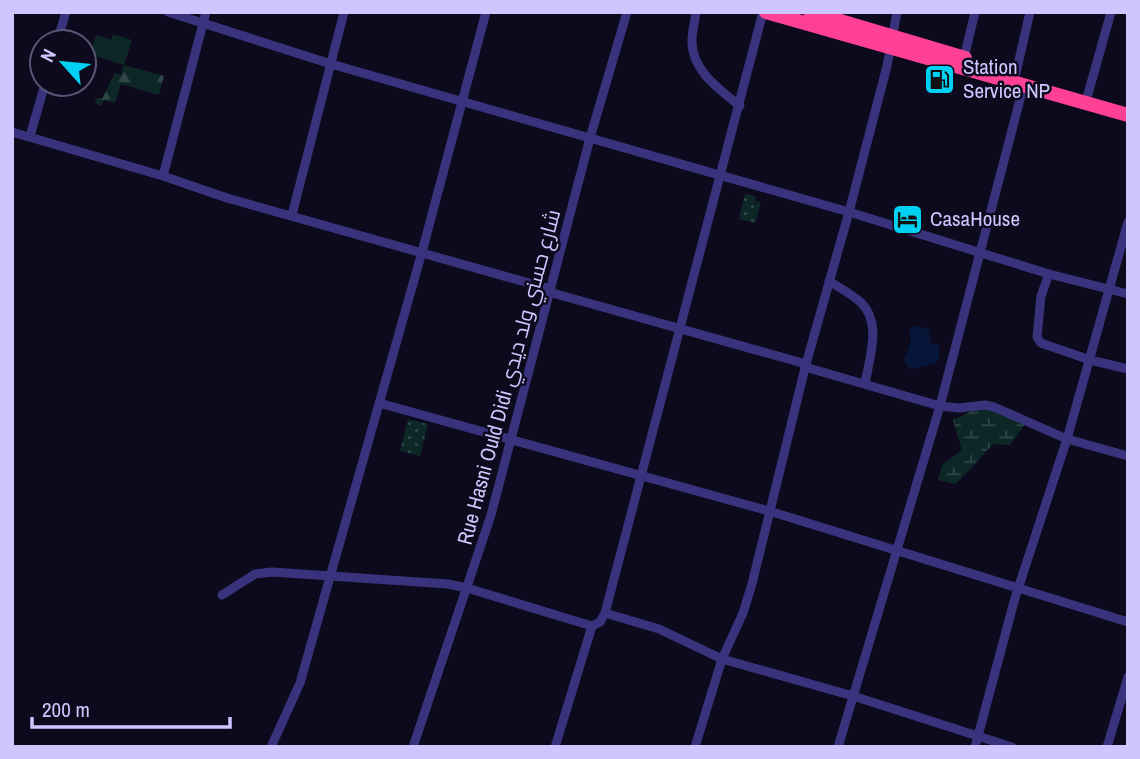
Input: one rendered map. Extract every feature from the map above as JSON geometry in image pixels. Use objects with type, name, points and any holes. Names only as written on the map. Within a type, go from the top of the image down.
[{"type":"highway","points":[[765,12],[964,58],[1020,79],[1128,105]]},
{"type":"highway","points":[[815,13],[891,41],[1020,79],[1128,115]]},
{"type":"street","points":[[168,12],[204,17],[331,64],[849,212],[1049,274],[1128,294]]},
{"type":"street","points":[[292,215],[345,12]]},
{"type":"street","points":[[271,747],[300,683],[422,252],[486,12]]},
{"type":"street","name":"Rue Hasni Ould Didi شارع حسني ولد ديدي","points":[[417,746],[491,515],[590,138],[626,12]]},
{"type":"street","points":[[696,12],[692,43],[698,64],[708,81],[740,106]]},
{"type":"street","points":[[222,595],[256,574],[272,572],[428,582],[467,588],[592,626],[600,622],[605,613],[765,12]]},
{"type":"street","points":[[695,747],[722,659],[743,613],[806,365],[849,212],[897,12]]},
{"type":"street","points":[[964,58],[975,12]]},
{"type":"street","points":[[838,747],[940,406],[981,252],[1020,79],[1030,12]]},
{"type":"street","points":[[1088,94],[1111,12]]},
{"type":"street","points":[[163,176],[204,17]]},
{"type":"street","points":[[30,136],[41,98]]},
{"type":"street","points":[[12,132],[163,176],[227,198],[422,252],[940,406],[994,407],[1067,439],[1128,456]]},
{"type":"street","points":[[975,747],[1019,588],[1067,439],[1128,222]]},
{"type":"street","points":[[1049,274],[1041,296],[1037,337],[1041,342],[1090,360],[1128,369]]},
{"type":"street","points":[[829,281],[858,300],[867,309],[872,320],[872,342],[865,383]]},
{"type":"street","points":[[379,403],[769,511],[1128,622]]},
{"type":"street","points":[[605,613],[659,629],[722,659],[853,696],[1012,747]]},
{"type":"street","points":[[555,747],[592,626]]},
{"type":"street","points":[[1107,747],[1127,683]]},
{"type":"green space","points":[[113,34],[132,40],[124,65],[98,57],[98,36],[111,40]]},
{"type":"green space","points":[[124,65],[164,76],[159,95],[121,84],[115,103],[104,100],[101,106],[95,103],[96,98],[102,99],[115,73],[121,75]]},
{"type":"green space","points":[[745,194],[756,196],[755,201],[761,202],[755,223],[739,219]]},
{"type":"green space","points":[[976,409],[995,409],[1025,424],[1010,445],[993,444],[955,484],[938,480],[942,465],[962,450],[953,420]]},
{"type":"green space","points":[[408,419],[428,424],[420,456],[400,451]]},
{"type":"water","points":[[917,325],[929,330],[931,343],[939,345],[939,359],[936,363],[910,370],[904,360],[911,343],[909,330]]},
{"type":"place","name":"Station Service NP","points":[[940,79]]},
{"type":"place","name":"CasaHouse","points":[[907,219]]}]
